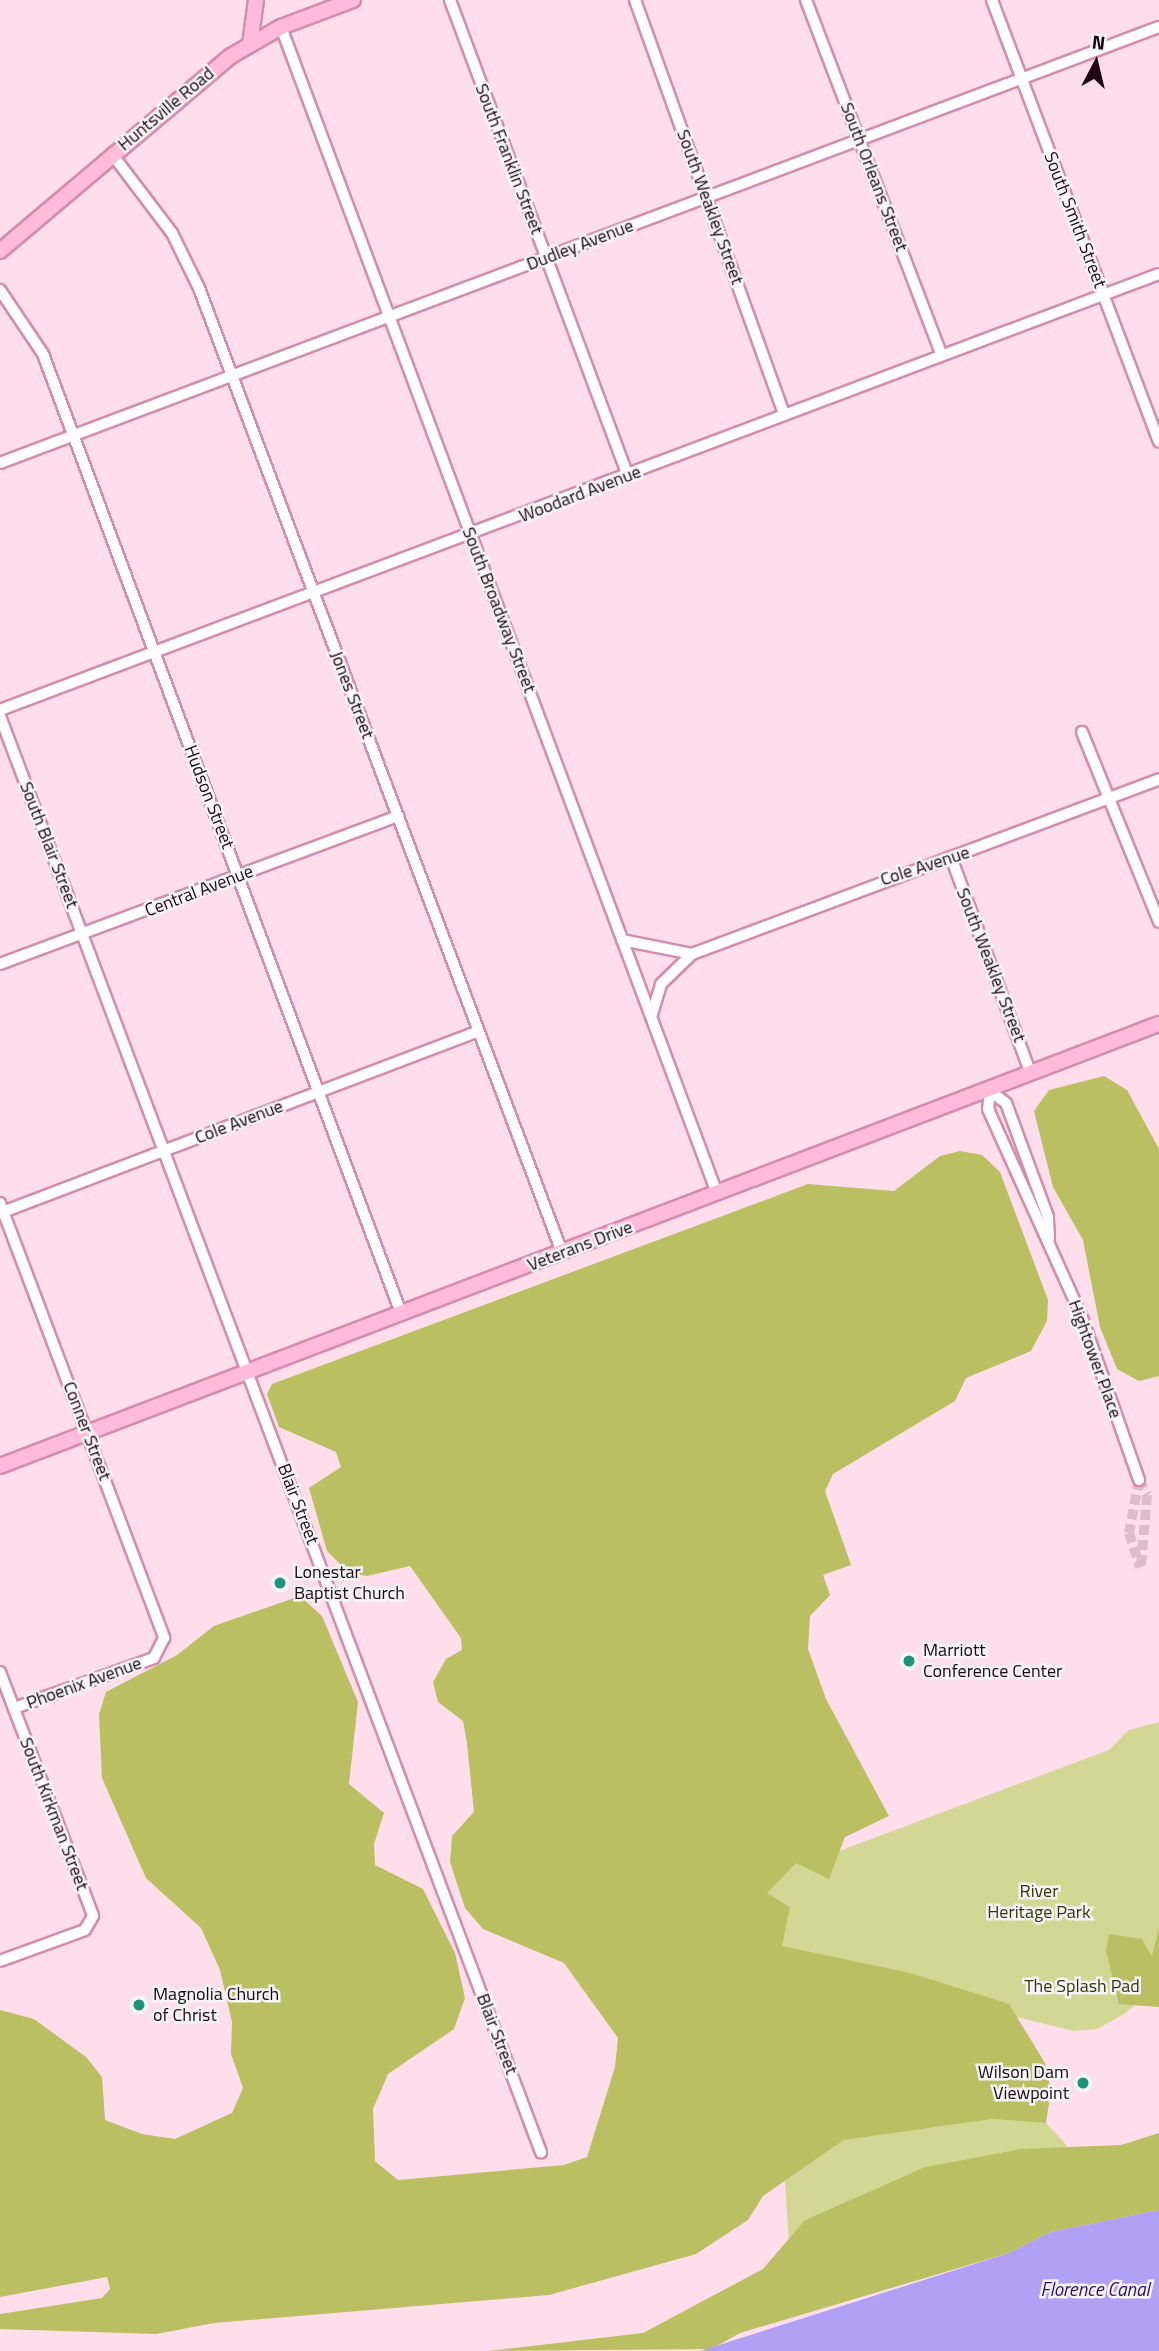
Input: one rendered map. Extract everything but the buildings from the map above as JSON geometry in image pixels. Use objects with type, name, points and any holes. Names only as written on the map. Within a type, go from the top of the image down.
[{"type":"main road","points":[[250,45],[256,0]]},
{"type":"main road","name":"Huntsville Road","points":[[0,251],[113,154],[250,45],[281,27],[353,0]]},
{"type":"main road","name":"Veterans Drive","points":[[0,1466],[990,1091],[1159,1024]]},
{"type":"street","name":"South Franklin Street","points":[[450,0],[628,476]]},
{"type":"street","name":"South Weakley Street","points":[[635,0],[784,414]]},
{"type":"street","name":"South Orleans Street","points":[[806,0],[941,354]]},
{"type":"street","name":"South Smith Street","points":[[992,0],[1159,441]]},
{"type":"street","name":"South Broadway Street","points":[[281,27],[717,1193]]},
{"type":"street","name":"Dudley Avenue","points":[[0,463],[1159,27]]},
{"type":"street","name":"Jones Street","points":[[113,154],[184,254],[562,1252]]},
{"type":"street","name":"Woodard Avenue","points":[[0,710],[628,476],[941,354],[1159,274]]},
{"type":"street","name":"Hudson Street","points":[[0,290],[26,321],[73,436],[401,1313]]},
{"type":"street","name":"South Blair Street","points":[[0,716],[84,934]]},
{"type":"street","points":[[1082,732],[1159,922]]},
{"type":"street","name":"Cole Avenue","points":[[654,1023],[651,1007],[661,984],[692,954],[1159,779]]},
{"type":"street","name":"Central Avenue","points":[[0,964],[398,816]]},
{"type":"street","name":"South Weakley Street","points":[[951,857],[1031,1074]]},
{"type":"street","name":"Blair Street","points":[[84,934],[541,2152]]},
{"type":"street","points":[[622,940],[692,954]]},
{"type":"street","name":"Cole Avenue","points":[[1,1209],[479,1031]]},
{"type":"street","name":"Hightower Place","points":[[990,1091],[988,1109],[1033,1220],[1048,1239],[1139,1480]]},
{"type":"street","name":"Hightower Place","points":[[990,1091],[1006,1103],[1048,1217],[1048,1239]]},
{"type":"street","name":"Conner Street","points":[[1,1209],[155,1603],[164,1637],[154,1658]]},
{"type":"street","name":"Phoenix Avenue","points":[[14,1708],[154,1658]]},
{"type":"street","name":"South Kirkman Street","points":[[0,1672],[93,1916],[85,1930],[0,1961]]},
{"type":"green space","points":[[1104,1076],[1127,1090],[1159,1149],[1159,1376],[1139,1381],[1117,1369],[1100,1327],[1083,1240],[1053,1187],[1034,1111],[1049,1090]]},
{"type":"green space","points":[[960,1151],[982,1155],[1000,1172],[1048,1300],[1047,1321],[1031,1351],[966,1378],[955,1401],[833,1474],[825,1491],[851,1565],[823,1575],[830,1595],[810,1616],[808,1649],[826,1699],[889,1816],[845,1837],[829,1879],[796,1863],[767,1893],[790,1907],[782,1946],[910,1973],[1009,2004],[1045,2063],[1051,2090],[1046,2123],[993,2119],[844,2140],[763,2196],[748,2220],[696,2254],[549,2295],[214,2323],[156,2334],[0,2329],[0,2314],[102,2298],[110,2289],[107,2277],[0,2297],[0,2010],[34,2019],[86,2057],[102,2077],[105,2120],[142,2134],[175,2139],[232,2113],[243,2088],[231,2054],[232,2022],[220,1970],[201,1928],[146,1878],[102,1778],[99,1714],[106,1692],[177,1655],[214,1626],[300,1596],[322,1616],[358,1702],[349,1784],[384,1813],[374,1844],[375,1865],[423,1889],[455,1953],[465,1998],[454,2029],[388,2074],[373,2109],[375,2161],[398,2180],[564,2165],[587,2157],[615,2067],[618,2038],[564,1963],[483,1929],[465,1908],[450,1862],[452,1836],[474,1812],[467,1743],[463,1721],[438,1702],[433,1682],[446,1659],[462,1650],[461,1638],[410,1566],[367,1576],[349,1573],[327,1551],[309,1488],[341,1467],[336,1452],[279,1427],[267,1394],[272,1384],[808,1184],[894,1191],[940,1156]]},
{"type":"green space","name":"River Heritage Park","points":[[1159,1722],[1159,1985],[1124,2014],[1097,2029],[1074,2031],[772,1957],[742,1834],[810,1862],[1109,1750],[1129,1730]]},
{"type":"green space","points":[[1159,1928],[1159,2007],[1119,2004],[1106,1951],[1109,1934],[1142,1939],[1152,1956]]},
{"type":"green space","points":[[993,2119],[1046,2123],[1069,2148],[1020,2149],[925,2167],[805,2220],[789,2244],[785,2181],[844,2140]]},
{"type":"green space","points":[[1159,2133],[1159,2210],[1051,2232],[1009,2253],[740,2333],[711,2349],[489,2351],[643,2333],[763,2269],[805,2220],[925,2167],[1020,2149],[1121,2145]]},
{"type":"water","name":"Florence Canal","points":[[1159,2210],[1159,2351],[700,2351],[1009,2253],[1051,2232]]},
{"type":"tunnel","points":[[1139,1480],[1129,1533],[1140,1567]]},
{"type":"tunnel","points":[[1139,1480],[1147,1495],[1141,1566]]},
{"type":"place","name":"Lonestar Baptist Church","points":[[280,1583]]},
{"type":"place","name":"Marriott Conference Center","points":[[909,1661]]},
{"type":"place","name":"Magnolia Church of Christ","points":[[139,2005]]},
{"type":"place","name":"Wilson Dam Viewpoint","points":[[1083,2083]]},
{"type":"park label","name":"The Splash Pad","points":[[1082,1986]]}]
